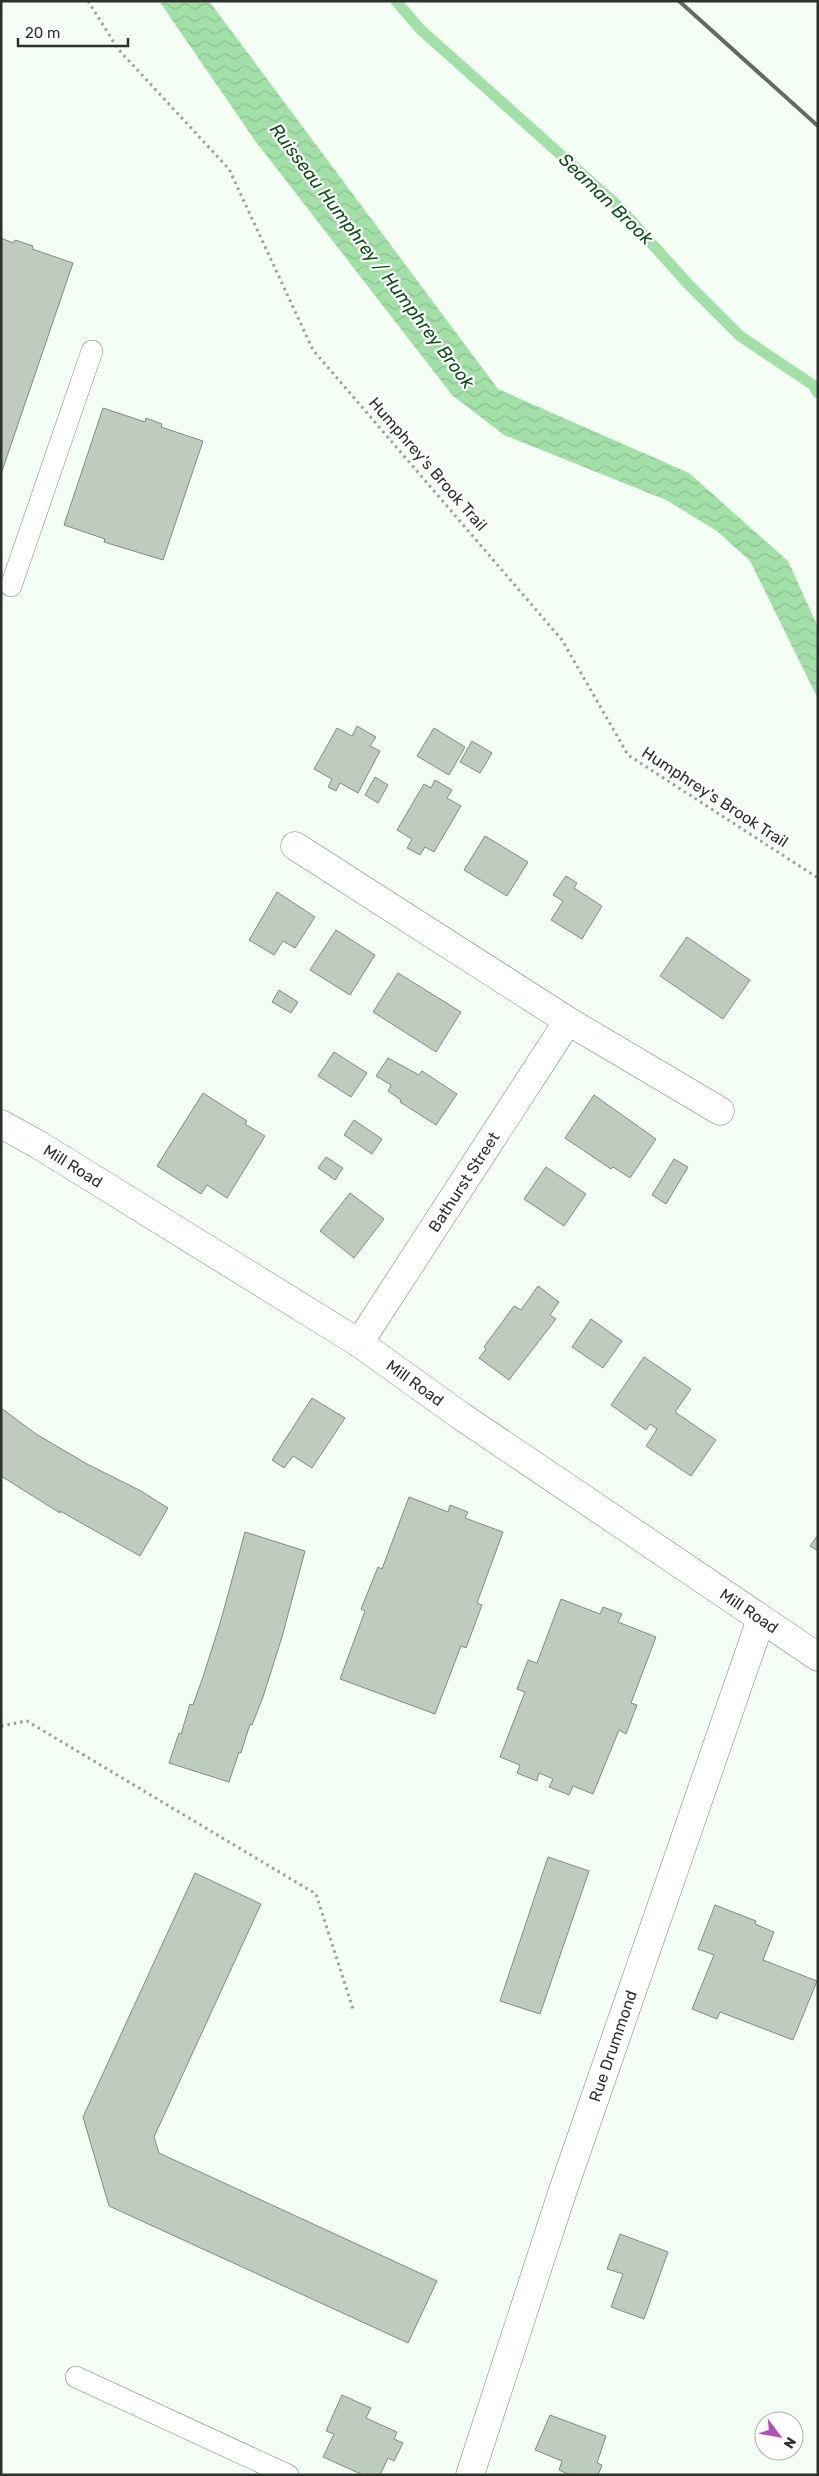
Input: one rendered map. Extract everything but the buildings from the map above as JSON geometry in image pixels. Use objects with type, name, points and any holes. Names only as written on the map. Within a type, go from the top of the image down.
[{"type":"street","points":[[296,846],[568,1021],[720,1111]]},
{"type":"street","name":"Bathurst Street","points":[[359,1343],[568,1021]]},
{"type":"street","name":"Mill Road","points":[[1,1124],[56,1155],[359,1343],[461,1416],[818,1657]]},
{"type":"street","name":"Rue Drummond","points":[[470,2475],[562,2193],[762,1619]]},
{"type":"lane","points":[[11,586],[92,351]]},
{"type":"lane","points":[[76,2377],[288,2475]]},
{"type":"path","name":"Humphrey's Brook Trail","points":[[88,1],[118,49],[229,169],[313,350],[562,640],[628,755],[818,878]]},
{"type":"path","points":[[1,1726],[26,1721],[316,1894],[353,2009]]},
{"type":"water","name":"Ruisseau Humphrey / Humphrey Brook","points":[[159,1],[209,1],[498,389],[689,473],[788,561],[818,627],[818,699],[750,561],[717,531],[666,500],[504,435],[452,395],[256,142]]},
{"type":"waterway","name":"Seaman Brook","points":[[396,1],[420,29],[617,205],[688,284],[740,336],[813,385],[818,393]]},
{"type":"railway","points":[[679,1],[818,126]]}]
